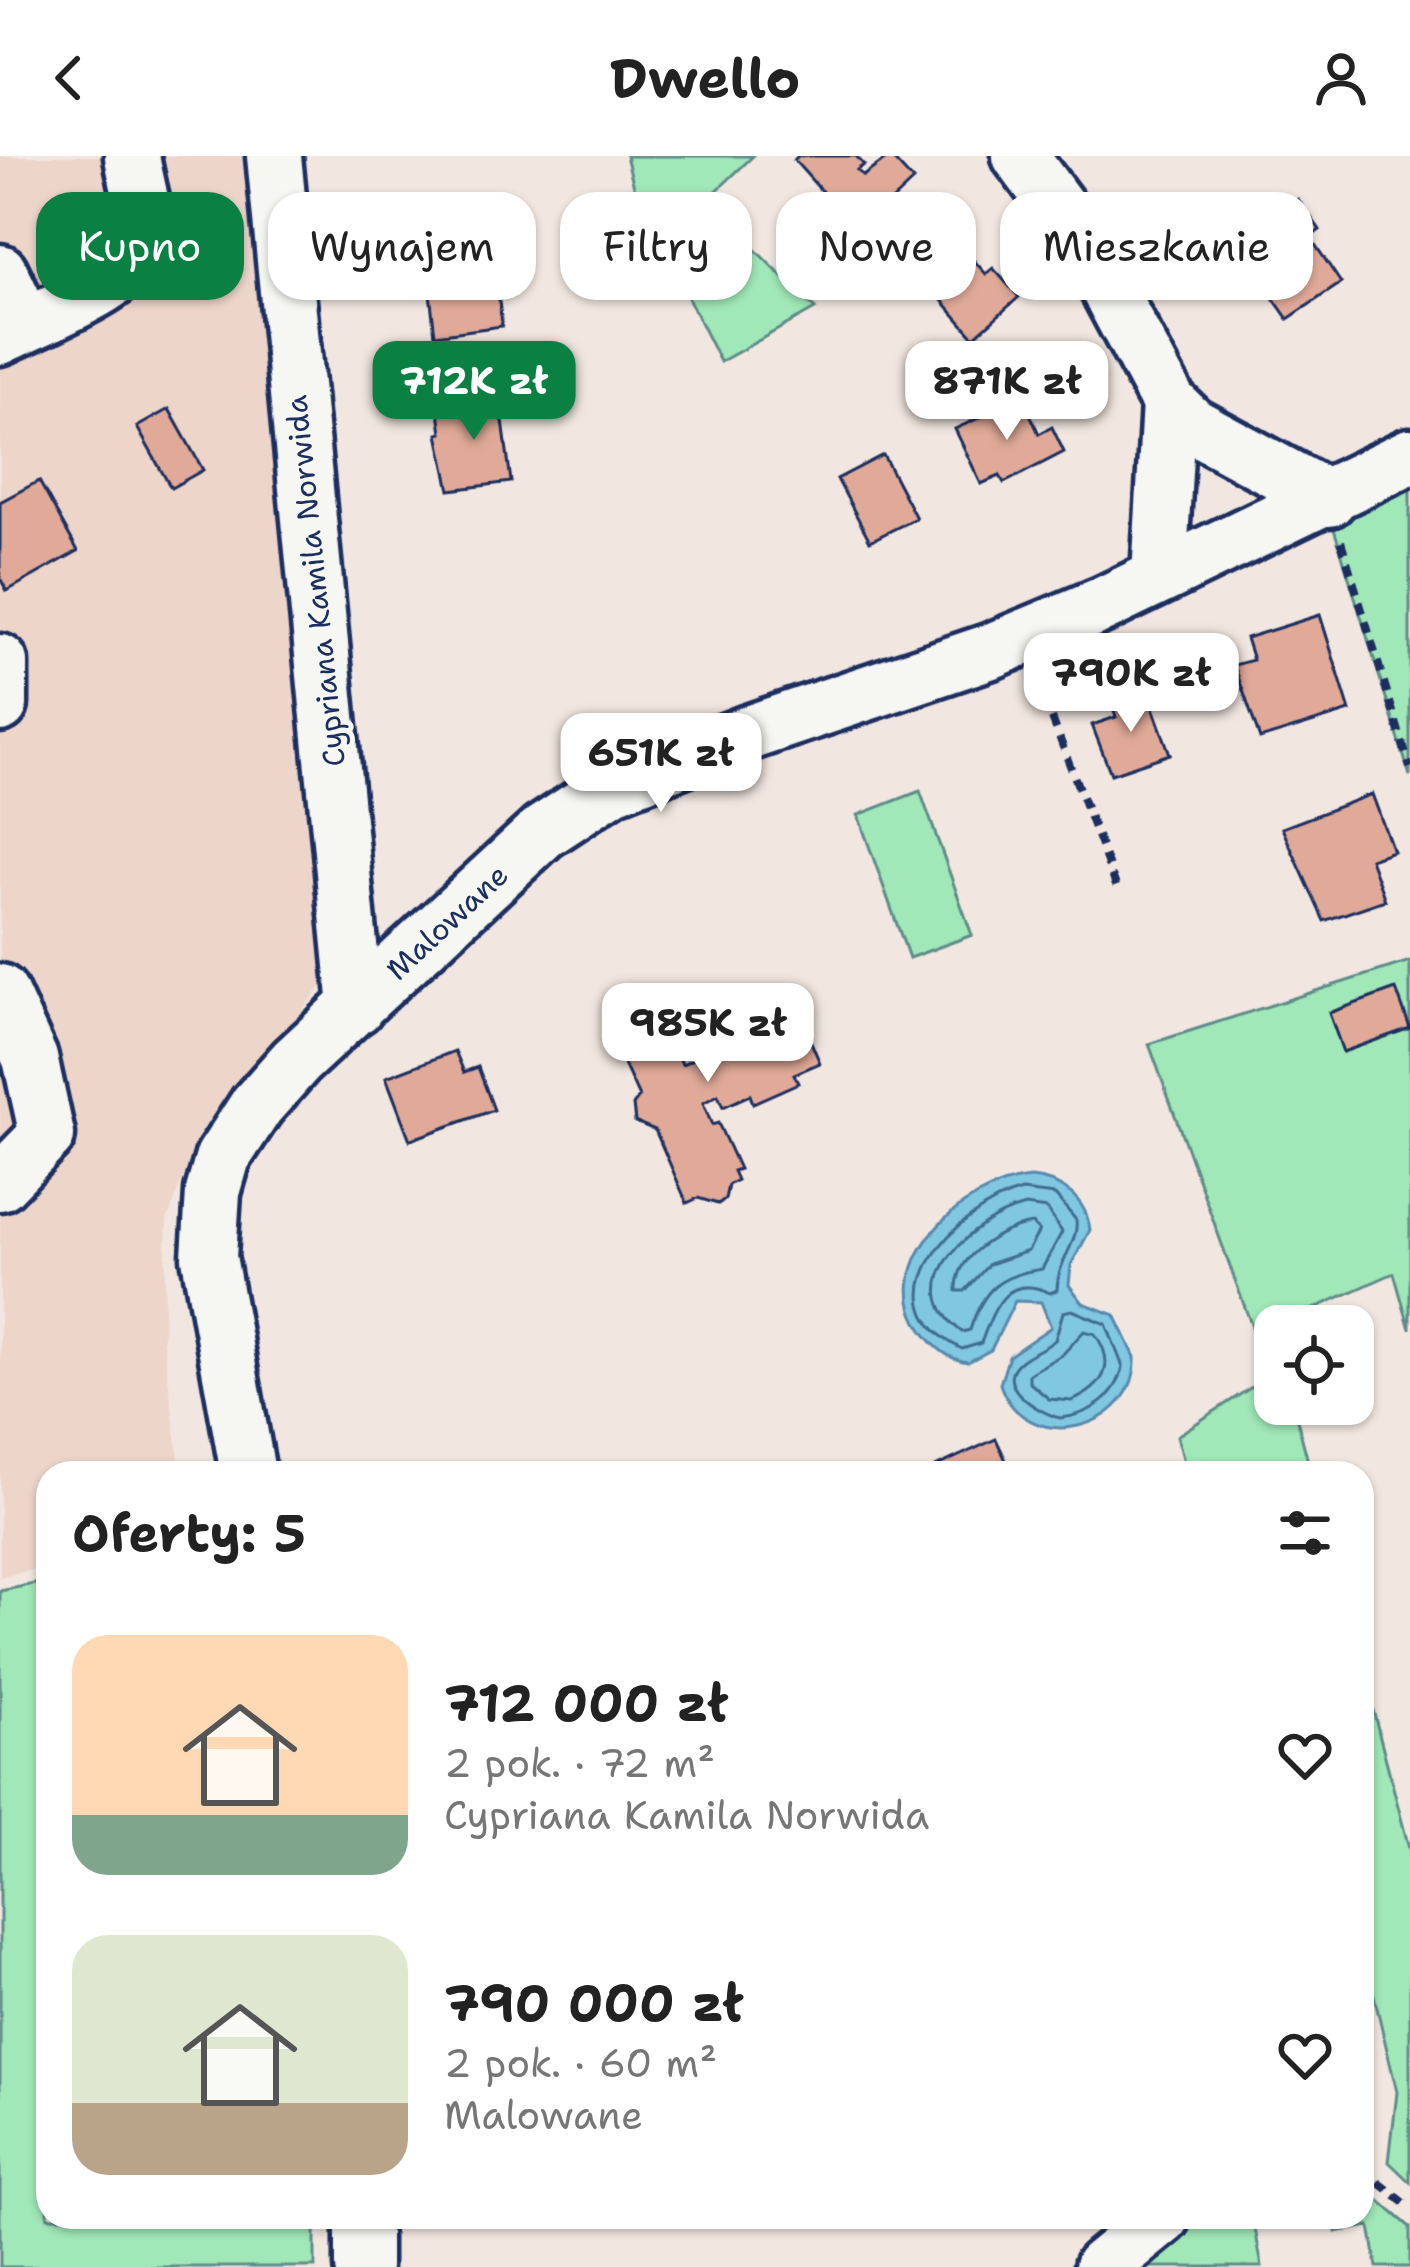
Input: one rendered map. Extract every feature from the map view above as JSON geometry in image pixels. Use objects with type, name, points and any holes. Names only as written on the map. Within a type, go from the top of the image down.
[{"type":"street","points":[[0,272],[12,330],[122,276],[140,256],[145,238],[132,156]]},
{"type":"street","name":"Cypriana Kamila Norwida","points":[[274,156],[356,1007]]},
{"type":"street","points":[[1020,156],[1082,240],[1169,404],[1192,425],[1329,499]]},
{"type":"street","points":[[1159,576],[1169,404]]},
{"type":"street","name":"Malowane","points":[[246,1461],[209,1257],[213,1192],[223,1156],[257,1105],[543,832],[614,787],[748,733],[1022,639],[1329,499],[1410,456]]},
{"type":"street","points":[[0,662],[0,704]]},
{"type":"street","points":[[0,992],[30,1058],[46,1135],[0,1184]]},
{"type":"street","points":[[363,2229],[363,2267]]},
{"type":"street","points":[[1102,2267],[1148,2229]]},
{"type":"path","points":[[1329,499],[1410,768]]},
{"type":"path","points":[[1022,639],[1118,891]]},
{"type":"path","points":[[1374,2178],[1410,2206]]},
{"type":"shaded area","points":[[0,156],[255,156],[331,976],[201,1130],[167,1221],[163,1341],[179,1461],[36,1461],[36,1570],[0,1577]]},
{"type":"green space","points":[[626,156],[753,156],[715,192],[635,192]]},
{"type":"green space","points":[[752,247],[776,270],[776,300],[806,300],[815,309],[720,362],[689,300],[752,300]]},
{"type":"green space","points":[[1410,479],[1410,776],[1331,519]]},
{"type":"green space","points":[[920,791],[972,935],[909,958],[858,815]]},
{"type":"green space","points":[[1410,961],[1410,1329],[1394,1273],[1322,1305],[1254,1305],[1254,1332],[1149,1044]]},
{"type":"green space","points":[[1254,1385],[1254,1425],[1298,1425],[1308,1461],[1184,1461],[1177,1436]]},
{"type":"green space","points":[[36,1584],[36,2229],[315,2229],[315,2267],[0,2267],[0,1591]]},
{"type":"green space","points":[[1374,1714],[1410,1852],[1410,2182],[1389,2162],[1397,2092],[1374,1995]]},
{"type":"green space","points":[[1374,2196],[1410,2227],[1410,2267],[1377,2267],[1371,2229]]},
{"type":"green space","points":[[1190,2229],[1255,2229],[1262,2267],[1138,2267]]},
{"type":"water","points":[[1031,1178],[1062,1187],[1078,1200],[1090,1230],[1071,1265],[1069,1285],[1083,1303],[1115,1315],[1135,1357],[1131,1382],[1119,1403],[1100,1418],[1078,1426],[1032,1421],[1013,1407],[1000,1384],[1009,1356],[1051,1327],[1041,1302],[1015,1301],[991,1350],[968,1362],[937,1348],[913,1312],[909,1285],[916,1259],[931,1234],[977,1196]]},
{"type":"building","points":[[798,156],[856,156],[864,165],[857,170],[863,176],[890,156],[913,181],[901,192],[822,192],[794,160]]},
{"type":"building","points":[[1313,241],[1341,283],[1288,319],[1275,300],[1313,300]]},
{"type":"building","points":[[976,263],[986,274],[993,268],[1000,276],[1000,300],[1016,300],[974,337],[942,300],[976,300]]},
{"type":"building","points":[[431,300],[499,300],[502,326],[435,335]]},
{"type":"building","points":[[475,395],[500,398],[511,482],[450,490],[438,434],[442,433],[438,406]]},
{"type":"building","points":[[1023,398],[1039,434],[1052,427],[1064,452],[1004,483],[1000,476],[981,484],[955,429]]},
{"type":"building","points":[[169,409],[203,470],[171,488],[137,427]]},
{"type":"building","points":[[883,455],[916,518],[870,541],[837,479]]},
{"type":"building","points":[[39,481],[78,551],[7,591],[0,578],[0,502]]},
{"type":"building","points":[[1320,615],[1350,711],[1260,739],[1234,665],[1253,660],[1246,638]]},
{"type":"building","points":[[1148,694],[1170,754],[1111,774],[1092,725],[1116,717],[1112,706]]},
{"type":"building","points":[[1372,794],[1393,851],[1370,859],[1385,900],[1324,921],[1282,828]]},
{"type":"building","points":[[1396,989],[1410,1028],[1343,1052],[1329,1013]]},
{"type":"building","points":[[791,996],[820,1063],[794,1074],[798,1083],[753,1103],[750,1095],[723,1107],[718,1095],[703,1103],[739,1169],[733,1171],[737,1180],[728,1185],[725,1199],[718,1204],[698,1198],[687,1203],[655,1130],[635,1122],[633,1105],[639,1097],[606,1025],[655,1003],[682,1064],[701,1056],[694,1041]]},
{"type":"building","points":[[455,1051],[464,1072],[478,1067],[494,1110],[410,1140],[386,1077]]},
{"type":"building","points":[[996,1439],[1006,1461],[948,1461]]}]
